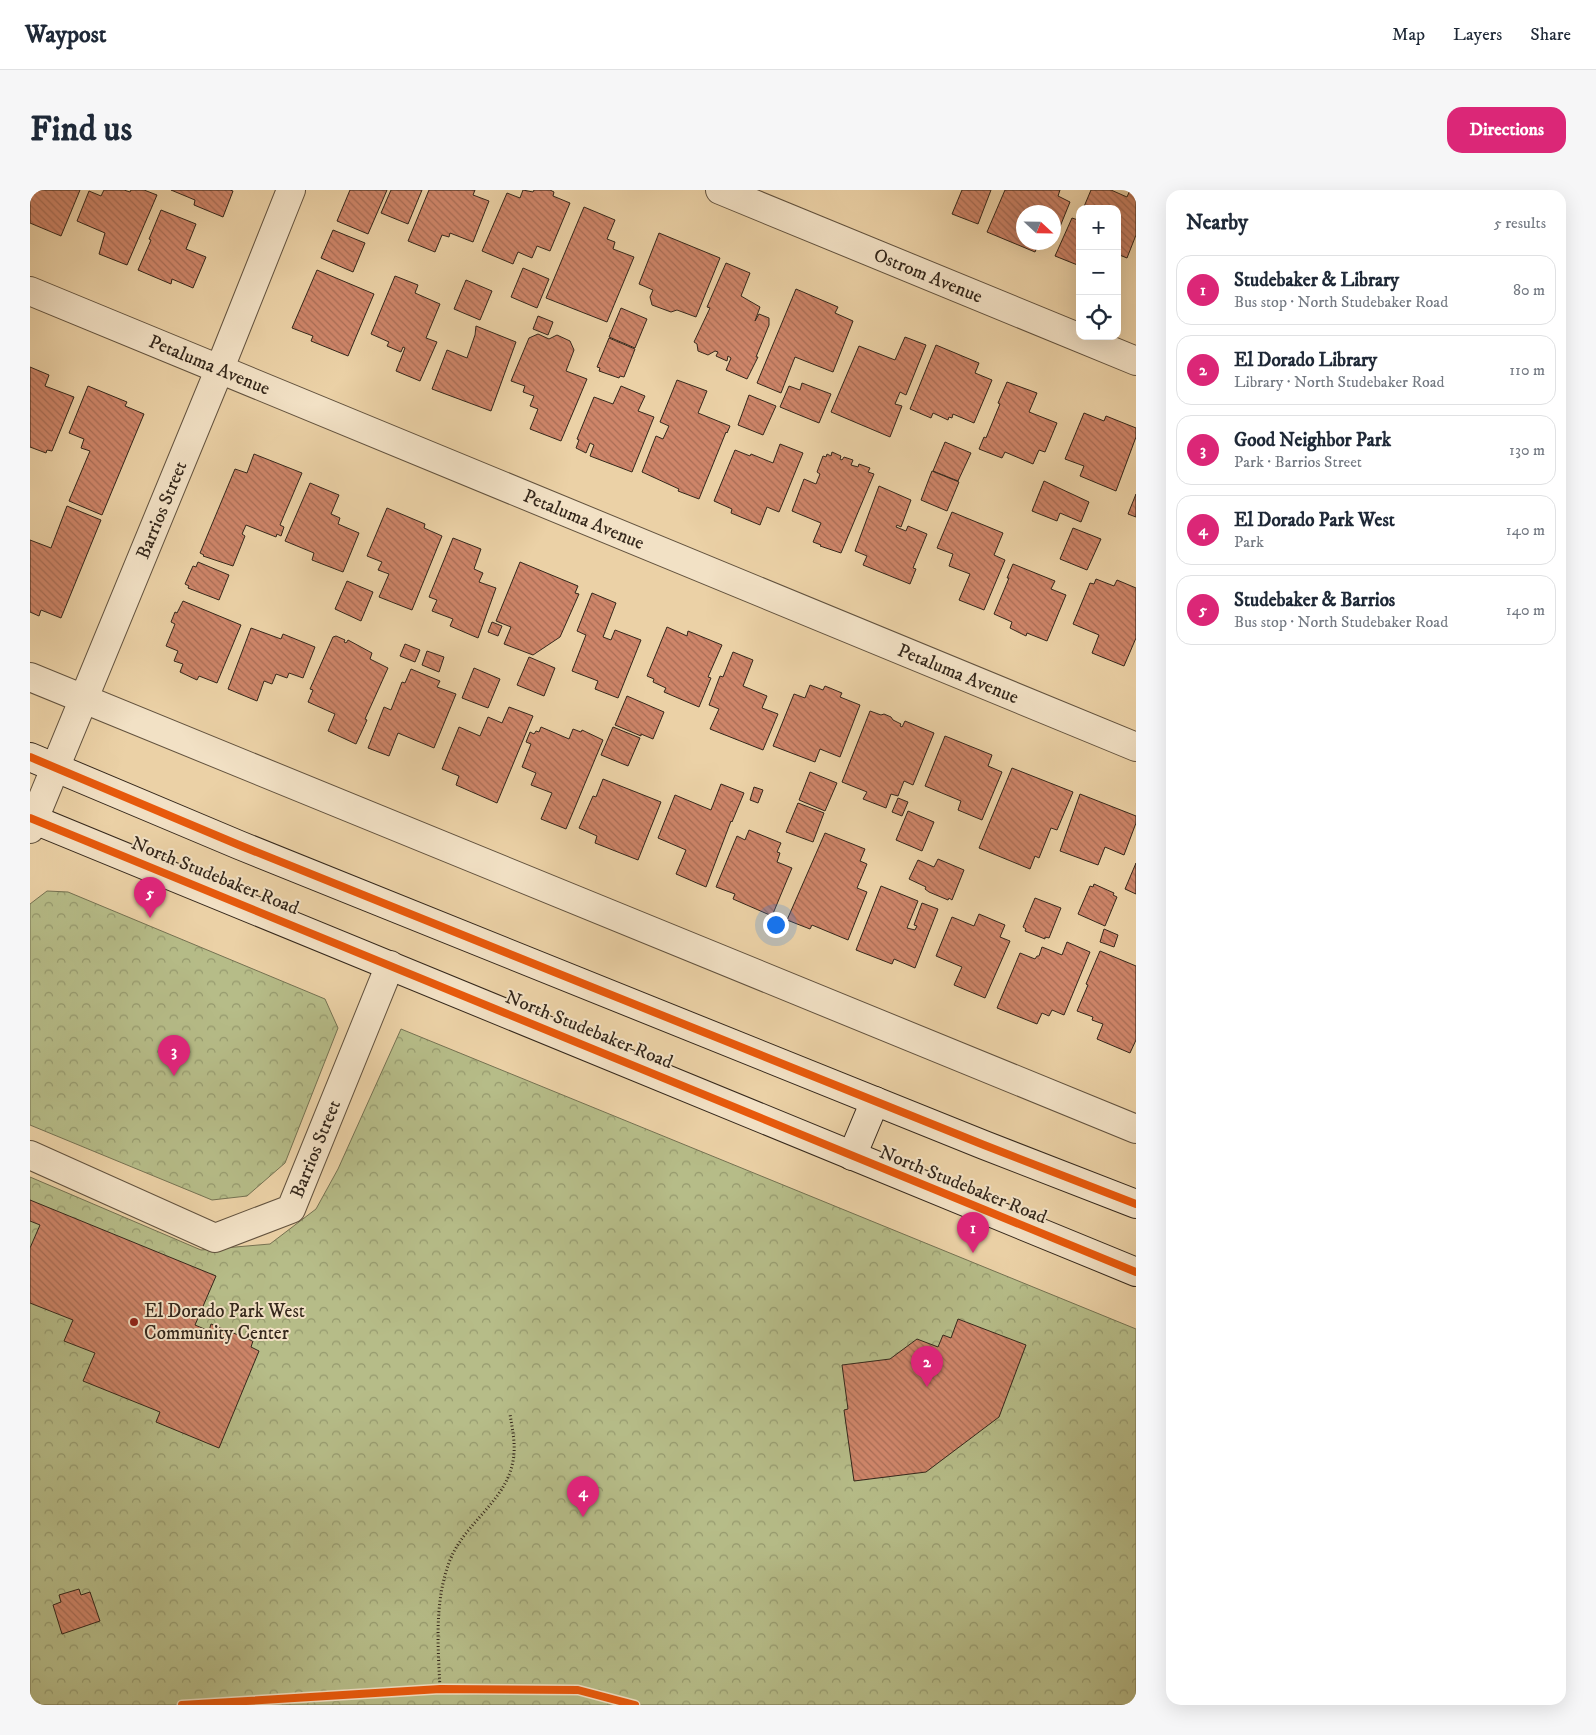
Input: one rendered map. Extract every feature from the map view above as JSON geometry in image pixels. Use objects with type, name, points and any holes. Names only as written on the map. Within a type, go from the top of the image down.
[{"type":"street","name":"Barrios Street","points":[[31,822],[220,368],[291,190]]},
{"type":"street","name":"Ostrom Avenue","points":[[720,190],[1136,361]]},
{"type":"street","name":"Petaluma Avenue","points":[[30,291],[1136,747]]},
{"type":"street","points":[[30,677],[1136,1129]]},
{"type":"street","name":"North Studebaker Road","points":[[30,757],[248,848],[875,1101],[1136,1204]]},
{"type":"street","name":"North Studebaker Road","points":[[31,822],[390,965],[1136,1272]]},
{"type":"street","name":"Barrios Street","points":[[30,1155],[216,1238],[291,1209],[390,965]]},
{"type":"street","points":[[852,1156],[875,1101]]},
{"type":"path","points":[[440,1689],[438,1644],[443,1582],[451,1558],[462,1538],[503,1489],[514,1452],[510,1414]]},
{"type":"path","points":[[431,1690],[450,1689]]},
{"type":"green space","points":[[47,891],[68,892],[325,999],[338,1028],[285,1163],[247,1196],[212,1200],[30,1125],[30,904]]},
{"type":"green space","points":[[401,1029],[1136,1329],[1136,1705],[30,1705],[30,1177],[201,1250],[270,1244],[316,1209],[338,1169]]},
{"type":"building","points":[[30,190],[80,190],[61,236],[30,223]]},
{"type":"building","points":[[104,190],[124,190],[130,192],[131,190],[144,190],[157,195],[127,265],[99,254],[105,233],[77,221],[89,191],[101,196]]},
{"type":"building","points":[[171,190],[233,191],[223,217],[194,205],[195,200]]},
{"type":"building","points":[[350,190],[387,190],[368,234],[337,221]]},
{"type":"building","points":[[391,190],[422,190],[408,224],[381,213]]},
{"type":"building","points":[[429,190],[475,190],[473,195],[489,201],[473,242],[450,233],[449,237],[442,235],[435,252],[408,241]]},
{"type":"building","points":[[523,190],[533,192],[534,190],[550,190],[554,192],[553,196],[570,203],[550,251],[537,246],[532,258],[518,252],[513,264],[482,251],[507,193],[520,198]]},
{"type":"building","points":[[962,190],[991,190],[978,224],[952,214]]},
{"type":"building","points":[[1005,190],[1060,190],[1058,196],[1070,202],[1061,224],[1061,205],[1016,205],[1016,244],[987,232]]},
{"type":"building","points":[[1091,190],[1111,190],[1127,197],[1130,190],[1136,190],[1136,235],[1127,258],[1121,256],[1121,205],[1085,205]]},
{"type":"building","points":[[584,207],[615,220],[607,239],[615,242],[613,249],[634,257],[607,322],[546,298]]},
{"type":"building","points":[[161,210],[196,224],[186,249],[206,257],[193,288],[172,279],[171,284],[138,270]]},
{"type":"building","points":[[1072,218],[1076,219],[1076,264],[1055,256],[1058,250],[1061,250],[1061,243]]},
{"type":"building","points":[[333,230],[365,243],[353,272],[321,258]]},
{"type":"building","points":[[659,233],[720,258],[696,317],[677,310],[671,312],[652,305],[650,297],[653,290],[639,284]]},
{"type":"building","points":[[726,263],[750,273],[741,296],[760,307],[755,321],[759,314],[769,318],[769,325],[756,357],[758,357],[747,379],[726,370],[731,358],[728,356],[727,361],[716,356],[718,352],[715,351],[708,355],[698,351],[697,344],[694,342],[710,308],[707,307]]},
{"type":"building","points":[[523,268],[549,279],[537,308],[511,297]]},
{"type":"building","points":[[317,270],[374,294],[348,356],[311,341],[313,336],[292,328]]},
{"type":"building","points":[[395,276],[418,285],[415,293],[440,304],[426,338],[437,342],[420,381],[396,371],[405,348],[403,347],[401,352],[387,346],[389,342],[371,334]]},
{"type":"building","points":[[466,280],[492,291],[480,320],[454,309]]},
{"type":"building","points":[[796,289],[838,307],[835,313],[853,321],[833,372],[795,357],[781,393],[757,383]]},
{"type":"building","points":[[621,308],[647,319],[635,348],[609,337]]},
{"type":"building","points":[[538,316],[553,322],[548,335],[533,329]]},
{"type":"building","points":[[476,326],[516,342],[491,411],[432,389],[447,350],[467,358]]},
{"type":"building","points":[[538,334],[549,339],[557,335],[570,341],[574,350],[566,371],[587,379],[561,441],[530,429],[538,409],[530,406],[534,396],[523,392],[525,386],[511,381],[529,338]]},
{"type":"building","points":[[905,337],[926,345],[906,395],[900,392],[895,404],[902,406],[890,437],[831,412],[859,346],[895,360]]},
{"type":"building","points":[[609,338],[635,349],[624,377],[620,376],[619,378],[599,371],[600,368],[597,367]]},
{"type":"building","points":[[936,345],[979,363],[975,373],[992,380],[974,423],[953,414],[952,418],[949,417],[948,420],[933,413],[931,418],[910,409]]},
{"type":"building","points":[[30,367],[49,375],[45,386],[74,397],[52,451],[47,450],[46,453],[30,447]]},
{"type":"building","points":[[677,380],[707,391],[698,413],[730,426],[699,499],[678,491],[679,489],[642,472],[656,436],[663,439],[669,426],[660,422]]},
{"type":"building","points":[[1007,382],[1037,393],[1029,412],[1057,423],[1045,452],[1039,450],[1033,464],[1005,452],[1002,458],[979,449],[984,437],[986,438]]},
{"type":"building","points":[[802,383],[831,394],[819,423],[780,407],[789,386],[800,390]]},
{"type":"building","points":[[88,386],[127,402],[125,406],[144,414],[102,515],[69,501],[90,451],[81,448],[84,439],[69,433]]},
{"type":"building","points":[[621,386],[645,396],[638,411],[654,417],[632,472],[590,456],[594,445],[590,443],[586,453],[576,448],[579,440],[577,439],[594,397],[613,404]]},
{"type":"building","points":[[749,395],[776,406],[763,435],[738,425]]},
{"type":"building","points":[[1084,413],[1104,421],[1106,416],[1136,428],[1136,437],[1116,491],[1080,476],[1084,466],[1065,459]]},
{"type":"building","points":[[945,442],[971,453],[958,481],[933,471]]},
{"type":"building","points":[[780,444],[803,453],[779,512],[767,507],[760,525],[731,513],[732,509],[714,501],[735,450],[773,463]]},
{"type":"building","points":[[832,452],[841,456],[840,459],[842,460],[844,457],[853,460],[851,465],[858,467],[859,464],[870,468],[868,472],[874,474],[841,553],[813,542],[821,523],[792,511],[804,479],[816,484],[820,474],[817,472],[823,456],[826,457],[827,454],[831,456]]},
{"type":"building","points":[[254,454],[302,473],[280,525],[284,527],[281,536],[277,534],[276,537],[246,525],[242,534],[245,536],[233,566],[203,556],[200,553],[235,469],[247,473]]},
{"type":"building","points":[[932,471],[959,482],[947,511],[921,500]]},
{"type":"building","points":[[1044,481],[1089,502],[1081,522],[1060,513],[1057,521],[1032,511]]},
{"type":"building","points":[[310,483],[339,495],[331,514],[340,518],[338,524],[359,533],[343,572],[312,560],[314,553],[285,541]]},
{"type":"building","points":[[879,486],[911,500],[901,527],[897,525],[896,527],[906,531],[908,526],[927,534],[913,568],[916,569],[910,584],[863,565],[867,556],[855,551]]},
{"type":"building","points":[[1136,494],[1136,517],[1128,514]]},
{"type":"building","points":[[67,506],[101,520],[61,618],[41,610],[39,616],[30,612],[30,540],[51,548]]},
{"type":"building","points":[[387,508],[425,524],[424,528],[442,536],[412,610],[379,597],[389,574],[378,570],[382,562],[367,556]]},
{"type":"building","points":[[952,512],[1003,533],[994,555],[1005,560],[984,610],[959,600],[970,574],[949,566],[953,554],[937,548]]},
{"type":"building","points":[[1073,528],[1101,539],[1087,570],[1060,559]]},
{"type":"building","points":[[453,538],[481,549],[474,569],[483,573],[479,582],[496,588],[478,638],[450,626],[453,619],[432,611],[437,600],[429,597]]},
{"type":"building","points":[[198,562],[229,575],[219,600],[188,588],[189,586],[185,584],[193,566],[196,567]]},
{"type":"building","points":[[520,562],[578,586],[575,593],[579,594],[560,637],[533,655],[504,644],[511,627],[496,621]]},
{"type":"building","points":[[1013,564],[1055,581],[1051,589],[1066,595],[1047,641],[1027,633],[1026,636],[1010,628],[1012,622],[994,614]]},
{"type":"building","points":[[1096,579],[1114,586],[1117,580],[1136,588],[1136,638],[1124,666],[1092,653],[1099,635],[1073,624],[1090,583],[1094,584]]},
{"type":"building","points":[[347,581],[373,592],[361,621],[335,609]]},
{"type":"building","points":[[592,593],[616,603],[603,637],[611,640],[615,630],[641,640],[618,698],[595,689],[598,681],[572,671],[586,635],[577,631]]},
{"type":"building","points":[[183,601],[241,625],[217,683],[199,676],[197,680],[180,672],[183,664],[174,661],[178,651],[166,646],[175,624],[171,622]]},
{"type":"building","points":[[492,622],[502,626],[498,636],[488,632]]},
{"type":"building","points":[[667,627],[687,636],[688,631],[722,645],[708,677],[711,678],[699,707],[664,692],[666,688],[653,682],[654,679],[647,676]]},
{"type":"building","points":[[251,628],[281,639],[283,634],[315,647],[303,678],[289,673],[287,678],[276,674],[272,684],[264,681],[257,701],[228,689]]},
{"type":"building","points":[[336,636],[345,640],[344,642],[346,643],[348,640],[372,653],[370,659],[388,668],[356,744],[328,731],[335,714],[308,702],[313,690],[310,689],[333,637]]},
{"type":"building","points":[[405,644],[420,650],[415,662],[400,656]]},
{"type":"building","points":[[427,651],[444,657],[439,672],[422,665]]},
{"type":"building","points":[[733,652],[753,660],[743,686],[767,696],[762,708],[778,714],[763,750],[710,729],[719,709],[709,705],[720,676],[723,677]]},
{"type":"building","points":[[529,657],[555,668],[544,696],[517,685]]},
{"type":"building","points":[[474,668],[500,679],[488,708],[462,698]]},
{"type":"building","points":[[411,669],[440,681],[437,687],[456,694],[434,748],[398,733],[389,756],[368,748],[384,707],[391,710],[402,682],[405,683]]},
{"type":"building","points":[[810,685],[823,690],[825,686],[842,693],[840,697],[860,705],[840,757],[820,749],[815,762],[773,746],[794,694],[805,698]]},
{"type":"building","points":[[627,696],[664,712],[653,739],[615,725]]},
{"type":"building","points":[[509,707],[533,716],[497,803],[456,785],[459,776],[442,769],[459,727],[480,736],[488,717],[502,723]]},
{"type":"building","points":[[870,711],[891,717],[901,724],[900,726],[902,727],[905,721],[934,733],[913,785],[904,781],[898,796],[891,794],[886,808],[863,799],[867,792],[842,782]]},
{"type":"building","points":[[541,727],[569,739],[573,729],[581,732],[582,730],[603,740],[566,829],[541,819],[552,793],[531,785],[536,773],[522,767],[531,744],[526,742],[530,732],[534,734],[536,731],[539,732]]},
{"type":"building","points":[[613,727],[640,738],[628,766],[601,755]]},
{"type":"building","points":[[945,736],[992,755],[988,766],[1002,772],[982,820],[958,810],[961,801],[925,786]]},
{"type":"building","points":[[1012,768],[1073,792],[1057,830],[1051,828],[1039,858],[1035,856],[1030,869],[979,848]]},
{"type":"building","points":[[810,772],[837,783],[825,811],[799,800]]},
{"type":"building","points":[[603,779],[661,802],[638,860],[595,843],[597,836],[579,828],[593,796],[596,797]]},
{"type":"building","points":[[721,784],[744,793],[731,821],[706,887],[676,874],[686,850],[658,838],[675,795],[711,810]]},
{"type":"building","points":[[754,787],[763,790],[758,803],[750,800]]},
{"type":"building","points":[[1080,794],[1136,816],[1136,823],[1124,855],[1105,847],[1098,865],[1060,851]]},
{"type":"building","points":[[898,798],[908,802],[902,816],[892,812]]},
{"type":"building","points":[[798,803],[824,813],[813,842],[786,832]]},
{"type":"building","points":[[908,811],[934,822],[922,851],[896,840]]},
{"type":"building","points":[[749,830],[781,843],[777,852],[780,853],[777,862],[792,868],[772,916],[733,899],[735,894],[716,887],[737,836],[745,840]]},
{"type":"building","points":[[825,833],[865,849],[860,861],[867,864],[857,888],[867,892],[848,940],[812,925],[810,929],[787,920]]},
{"type":"building","points":[[938,859],[964,870],[952,900],[929,892],[925,889],[926,887],[909,879],[918,860],[934,867]]},
{"type":"building","points":[[1136,863],[1136,894],[1125,889]]},
{"type":"building","points":[[1094,884],[1114,893],[1113,895],[1117,897],[1105,926],[1078,914],[1090,886],[1093,887]]},
{"type":"building","points":[[881,886],[918,901],[907,928],[915,930],[917,926],[914,925],[922,903],[938,909],[915,968],[894,959],[892,964],[856,950]]},
{"type":"building","points":[[1035,898],[1061,908],[1049,938],[1045,937],[1045,939],[1025,931],[1026,929],[1023,927]]},
{"type":"building","points":[[979,914],[1005,925],[1000,937],[1010,941],[985,998],[954,985],[962,967],[936,956],[952,917],[974,926]]},
{"type":"building","points":[[1104,929],[1118,935],[1114,947],[1100,942]]},
{"type":"building","points":[[1067,942],[1090,952],[1064,1015],[1052,1010],[1049,1016],[1042,1013],[1037,1024],[997,1008],[1020,953],[1035,959],[1039,956],[1042,947],[1062,955]]},
{"type":"building","points":[[1100,951],[1136,966],[1136,1040],[1130,1053],[1097,1039],[1103,1024],[1092,1020],[1093,1017],[1077,1011]]},
{"type":"building","name":"El Dorado Park West Community Center","points":[[30,1200],[216,1276],[195,1325],[209,1331],[211,1324],[253,1341],[251,1347],[259,1351],[219,1448],[156,1422],[160,1412],[83,1381],[95,1353],[64,1341],[73,1320],[30,1303],[30,1248],[40,1225],[30,1221]]},
{"type":"building","points":[[958,1319],[1026,1345],[999,1417],[926,1472],[854,1481],[844,1410],[848,1409],[842,1365],[890,1359],[917,1339],[938,1347],[943,1335],[951,1338]]},
{"type":"building","points":[[79,1589],[81,1595],[90,1592],[100,1621],[62,1634],[53,1605],[61,1602],[59,1595]]},
{"type":"cycle path","points":[[30,757],[239,845],[984,1145],[1136,1204]]},
{"type":"cycle path","points":[[30,818],[1136,1272]]},
{"type":"cycle path","points":[[182,1705],[440,1689],[578,1690],[635,1705]]},
{"type":"place","name":"Studebaker & Barrios","points":[[150,918]]},
{"type":"place","name":"Good Neighbor Park","points":[[174,1076]]},
{"type":"place","name":"Studebaker & Library","points":[[973,1253]]},
{"type":"place","name":"El Dorado Park West Community Center","points":[[134,1322]]},
{"type":"place","name":"El Dorado Library","points":[[927,1387]]},
{"type":"place","name":"El Dorado Park West","points":[[583,1517]]}]
